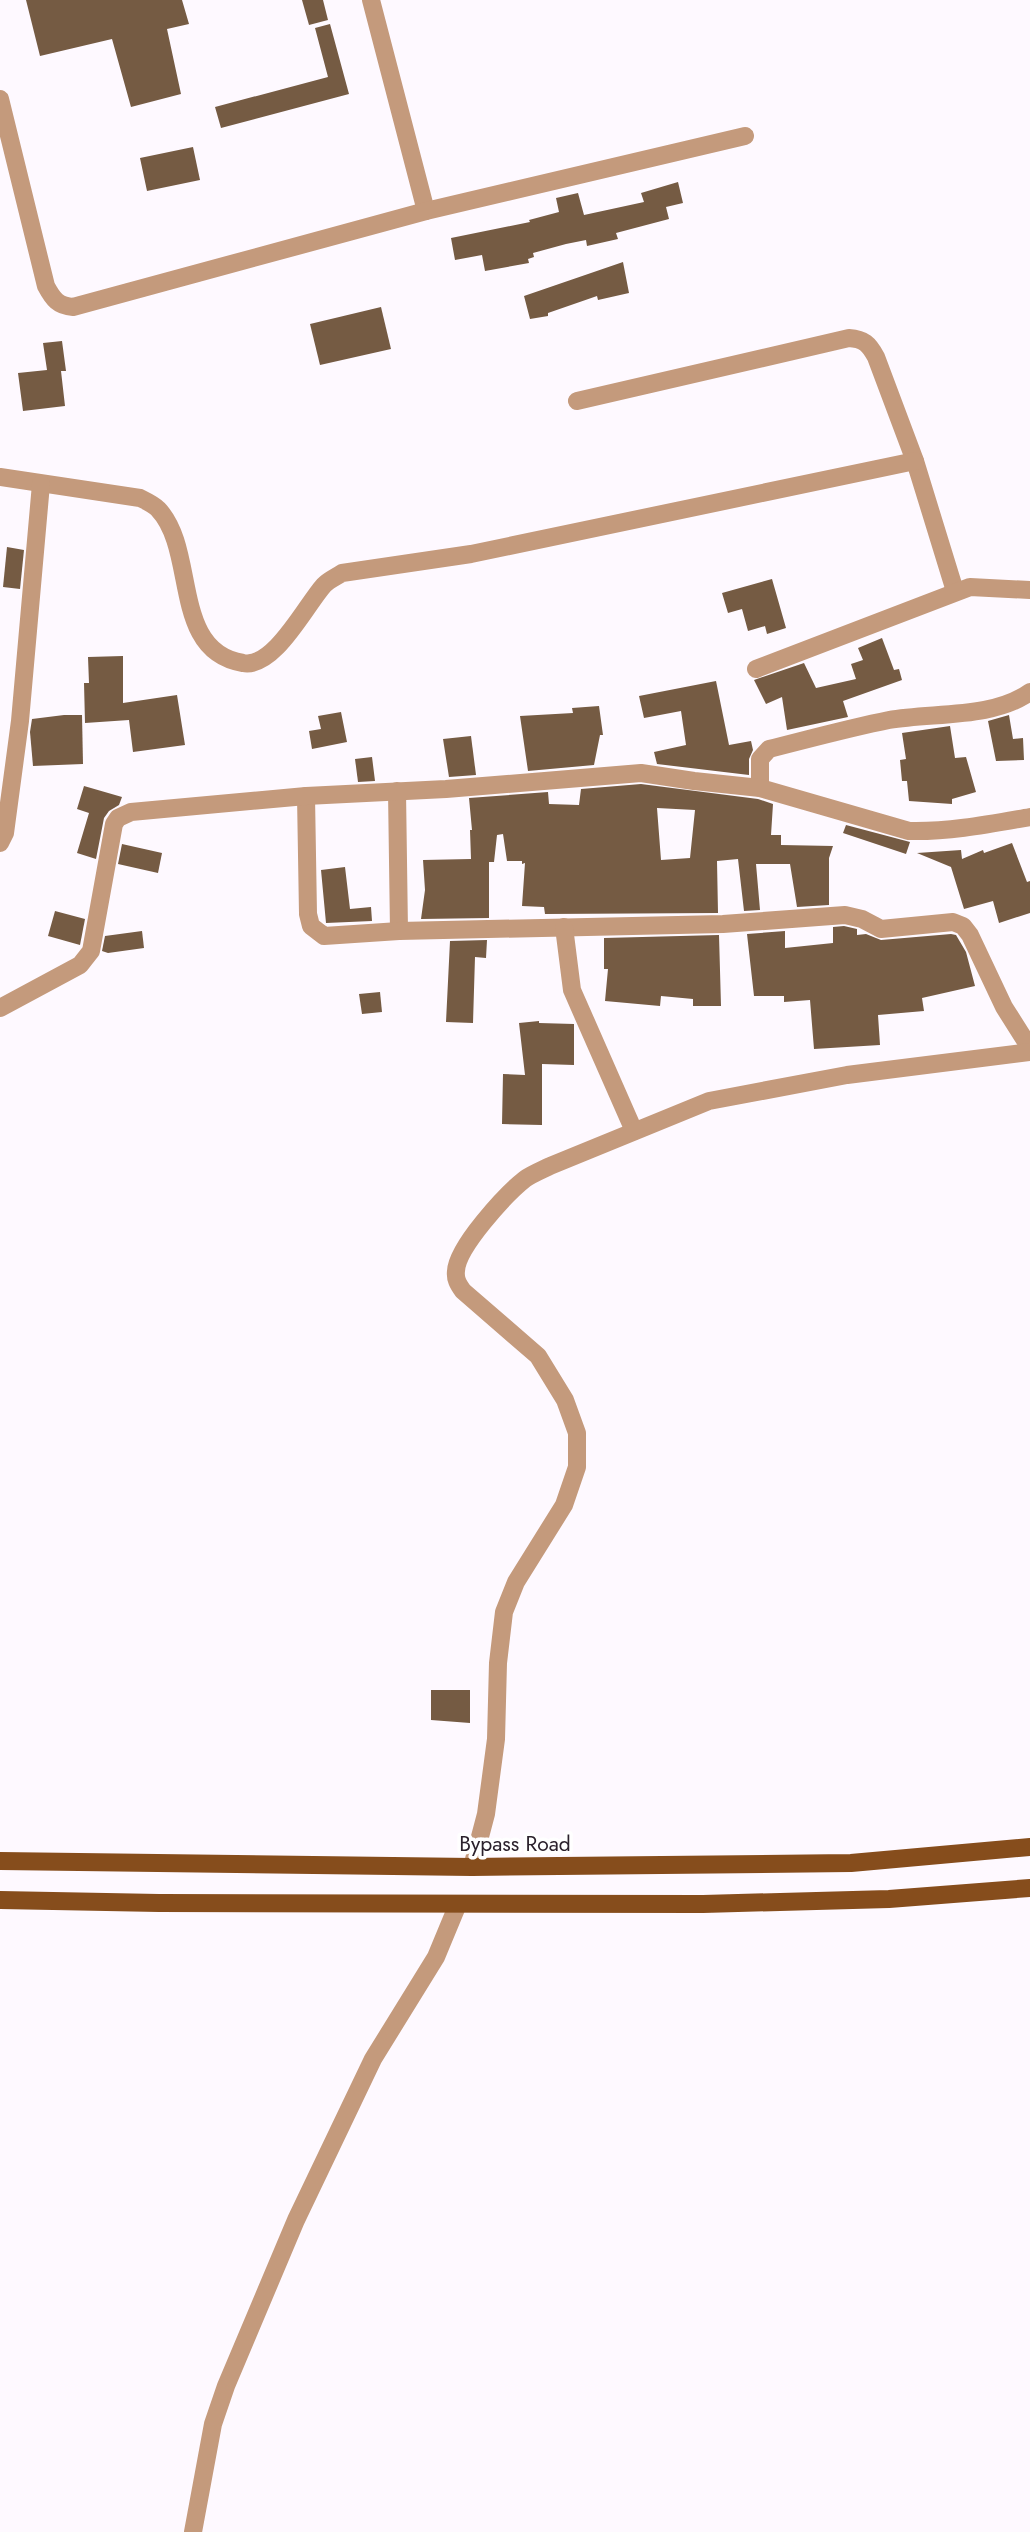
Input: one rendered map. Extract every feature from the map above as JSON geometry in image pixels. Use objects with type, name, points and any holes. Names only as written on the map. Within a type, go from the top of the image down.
[{"type":"main road","name":"Bypass Road","points":[[0,1861],[472,1867],[851,1863],[1030,1847]]},
{"type":"main road","points":[[0,1900],[703,1904],[889,1899],[1030,1888]]},
{"type":"street","points":[[371,0],[426,211]]},
{"type":"street","points":[[0,99],[46,286],[52,298],[62,306],[73,307],[426,211],[745,136]]},
{"type":"street","points":[[577,401],[849,338],[861,339],[870,346],[876,357],[915,461],[955,591]]},
{"type":"street","points":[[0,477],[140,498],[157,507],[168,523],[179,549],[194,622],[206,641],[224,658],[246,664],[261,660],[276,648],[326,584],[342,573],[471,554],[915,461]]},
{"type":"street","points":[[0,843],[5,833],[20,721],[41,484]]},
{"type":"street","points":[[756,669],[955,591],[979,587],[1030,590]]},
{"type":"street","points":[[760,788],[760,759],[769,749],[891,720],[956,714],[1007,704],[1030,692]]},
{"type":"street","points":[[0,1008],[80,965],[87,958],[91,951],[114,824],[118,818],[131,812],[306,796],[397,792],[641,773],[760,788],[909,831],[952,829],[1030,817]]},
{"type":"street","points":[[397,792],[399,932]]},
{"type":"street","points":[[306,796],[308,914],[311,926],[324,936],[723,924],[845,915],[862,919],[881,929],[953,922],[963,926],[970,935],[1004,1006],[1030,1050],[847,1075],[709,1101],[526,1178],[470,1238],[457,1262],[457,1283],[538,1356],[565,1400],[577,1433],[577,1467],[564,1505],[516,1582],[504,1612],[498,1663],[496,1739],[486,1814],[472,1867]]},
{"type":"street","points":[[564,927],[572,990],[634,1131]]},
{"type":"street","points":[[193,2532],[213,2424],[274,2271],[373,2059],[436,1957],[458,1904]]},
{"type":"building","points":[[26,0],[182,0],[189,24],[167,29],[181,94],[131,107],[112,39],[40,56]]},
{"type":"building","points":[[302,0],[323,0],[328,20],[309,25]]},
{"type":"building","points":[[330,24],[349,94],[221,128],[215,107],[328,77],[315,28]]},
{"type":"building","points":[[193,147],[200,180],[147,191],[140,158]]},
{"type":"building","points":[[678,182],[683,203],[666,207],[669,219],[616,233],[618,239],[587,246],[586,240],[566,244],[533,253],[534,257],[528,259],[529,263],[485,271],[482,255],[455,260],[451,238],[530,222],[529,220],[559,212],[556,198],[578,193],[584,215],[644,202],[641,193]]},
{"type":"building","points":[[623,262],[629,293],[598,300],[597,296],[548,313],[548,316],[530,319],[524,296]]},
{"type":"building","points":[[381,307],[391,349],[320,365],[310,324]]},
{"type":"building","points":[[62,341],[66,371],[61,371],[65,406],[23,411],[18,373],[47,370],[43,343]]},
{"type":"building","points":[[7,547],[24,550],[20,589],[3,587]]},
{"type":"building","points":[[772,579],[786,628],[767,634],[765,626],[748,631],[742,609],[728,613],[722,593]]},
{"type":"building","points":[[882,638],[894,670],[899,669],[902,680],[843,701],[848,717],[787,730],[782,697],[766,704],[754,680],[804,663],[816,688],[856,679],[851,664],[863,660],[858,648]]},
{"type":"building","points":[[123,656],[123,703],[177,695],[185,745],[133,752],[129,720],[85,723],[84,683],[89,683],[88,657]]},
{"type":"building","points":[[716,681],[729,745],[751,741],[753,750],[749,759],[749,775],[657,764],[654,752],[686,745],[681,711],[644,718],[639,696]]},
{"type":"building","points":[[599,706],[603,735],[600,735],[594,765],[528,771],[520,716],[573,713],[572,708]]},
{"type":"building","points":[[341,712],[347,742],[312,749],[309,731],[321,729],[318,716]]},
{"type":"building","points":[[82,715],[83,764],[33,766],[30,732],[32,719]]},
{"type":"building","points":[[1009,715],[1013,739],[1023,738],[1024,760],[996,761],[988,721]]},
{"type":"building","points":[[950,726],[955,758],[966,757],[976,792],[952,799],[952,804],[909,801],[907,781],[902,781],[900,760],[906,759],[902,733]]},
{"type":"building","points":[[471,736],[476,775],[449,777],[443,739]]},
{"type":"building","points":[[372,757],[375,781],[358,782],[355,759]]},
{"type":"building","points":[[641,784],[758,799],[773,804],[771,835],[781,835],[781,845],[833,846],[829,858],[829,905],[797,907],[790,864],[756,864],[760,910],[744,911],[738,859],[717,861],[718,913],[545,914],[544,907],[522,906],[525,863],[507,861],[503,834],[497,835],[494,862],[489,862],[489,918],[421,919],[425,890],[423,860],[471,859],[469,798],[548,792],[549,804],[579,805],[581,789]],"holes":[[[657,808],[695,810],[690,858],[661,860]]]},
{"type":"building","points":[[84,786],[122,797],[119,805],[104,818],[96,859],[77,853],[89,813],[77,809]]},
{"type":"building","points":[[846,825],[910,842],[906,854],[843,833]]},
{"type":"building","points":[[1012,843],[1027,882],[1030,881],[1030,913],[999,923],[993,901],[964,909],[951,867],[917,853],[961,850],[962,859],[983,850],[984,853]]},
{"type":"building","points":[[122,844],[162,853],[158,873],[118,864]]},
{"type":"building","points":[[345,867],[350,909],[371,907],[372,921],[326,923],[321,870]]},
{"type":"building","points":[[55,911],[85,919],[80,945],[48,936]]},
{"type":"building","points":[[833,927],[857,929],[857,935],[866,934],[881,940],[956,935],[966,952],[975,986],[922,998],[924,1011],[878,1015],[880,1045],[814,1049],[810,1000],[784,1002],[784,996],[754,996],[747,934],[785,931],[785,948],[833,943]]},
{"type":"building","points":[[142,931],[144,948],[108,953],[102,951],[105,936]]},
{"type":"building","points":[[719,935],[721,1006],[693,1006],[693,999],[661,996],[660,1006],[605,1001],[608,969],[604,969],[604,938]]},
{"type":"building","points":[[487,940],[486,958],[475,957],[473,1023],[446,1022],[450,941]]},
{"type":"building","points":[[380,992],[382,1012],[362,1014],[359,994]]},
{"type":"building","points":[[539,1021],[574,1024],[574,1065],[542,1064],[542,1125],[502,1124],[503,1074],[525,1075],[519,1023]]},
{"type":"building","points":[[431,1690],[470,1690],[470,1723],[431,1720]]}]
